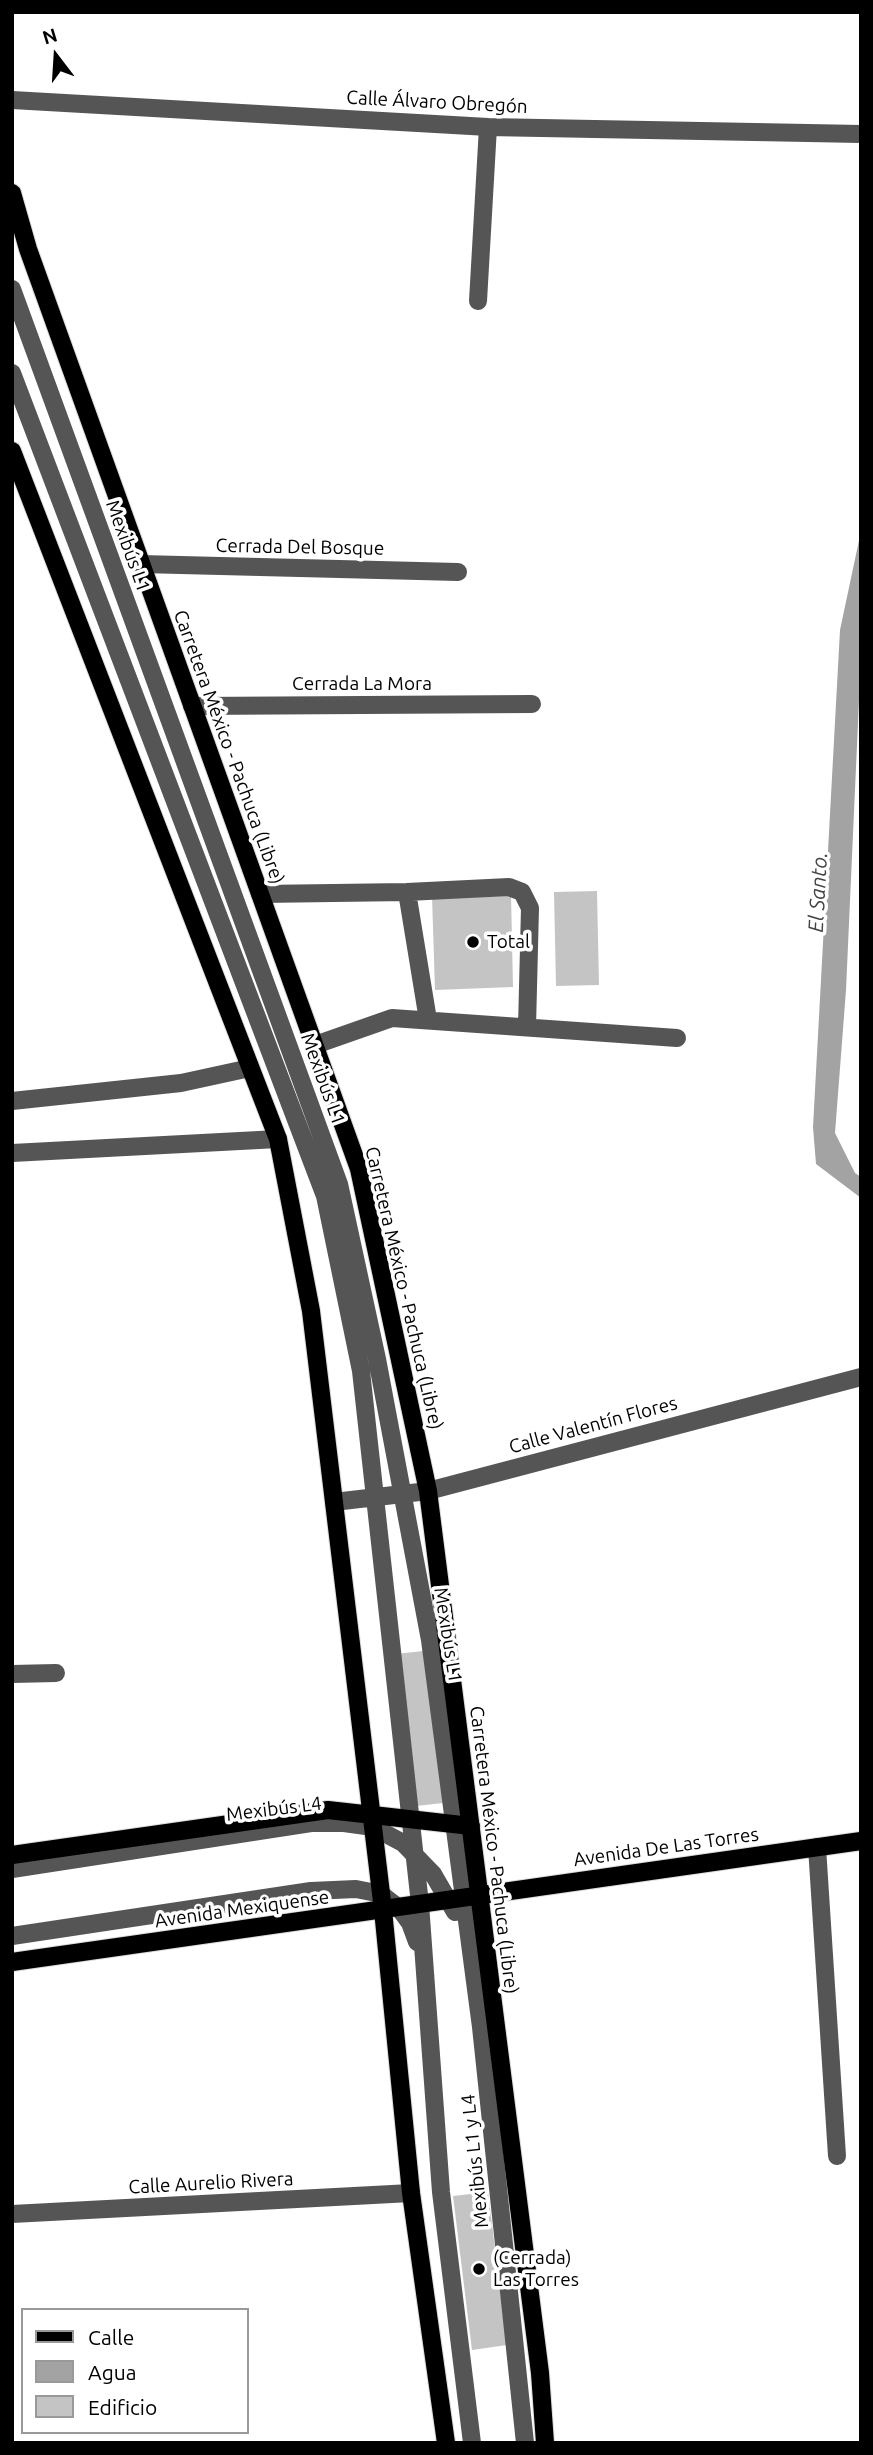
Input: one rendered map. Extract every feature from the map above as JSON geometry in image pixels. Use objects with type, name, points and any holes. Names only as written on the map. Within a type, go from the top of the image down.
[{"type":"main road","name":"Carretera México - Pachuca (Libre)","points":[[12,193],[28,249],[359,1168],[428,1491],[462,1825],[463,1898],[540,2373],[545,2443]]},
{"type":"main road","points":[[12,451],[278,1139],[311,1311],[372,1821],[387,1904],[411,2193],[446,2443]]},
{"type":"main road","points":[[12,1854],[328,1810],[372,1821],[408,1818],[462,1825]]},
{"type":"main road","name":"Avenida De Las Torres","points":[[463,1898],[861,1841]]},
{"type":"main road","name":"Avenida Mexiquense","points":[[12,1962],[387,1904],[420,1904],[463,1898]]},
{"type":"street","name":"Calle Álvaro Obregón","points":[[12,100],[488,127],[861,134]]},
{"type":"street","points":[[478,301],[488,127]]},
{"type":"street","name":"Mexibús L1","points":[[12,289],[339,1184],[377,1359],[462,1825]]},
{"type":"street","name":"Mexibús L1","points":[[12,373],[325,1196],[361,1371],[425,1961]]},
{"type":"street","name":"Cerrada Del Bosque","points":[[141,564],[458,572]]},
{"type":"street","name":"Cerrada La Mora","points":[[192,706],[532,704]]},
{"type":"street","points":[[260,894],[407,892],[509,887],[522,892],[530,908],[527,1027]]},
{"type":"street","points":[[407,892],[428,1020]]},
{"type":"street","points":[[315,1045],[392,1018],[677,1038]]},
{"type":"street","points":[[12,1101],[181,1083],[250,1068]]},
{"type":"street","points":[[12,1153],[278,1139]]},
{"type":"street","name":"Calle Valentín Flores","points":[[334,1502],[428,1491],[861,1377]]},
{"type":"street","points":[[12,1674],[56,1673]]},
{"type":"street","name":"Mexibús L4","points":[[12,1869],[311,1823],[372,1821],[403,1843],[463,1898],[472,1958]]},
{"type":"street","points":[[817,1847],[837,2156]]},
{"type":"street","points":[[12,1936],[311,1891],[356,1889],[387,1904],[410,1923],[425,1961]]},
{"type":"street","name":"Mexibús L1 y L4","points":[[472,1958],[525,2443]]},
{"type":"street","name":"Mexibús L1 y L4","points":[[425,1961],[441,2192],[472,2443]]},
{"type":"street","name":"Calle Aurelio Rivera","points":[[12,2214],[411,2193]]},
{"type":"water","points":[[861,531],[861,656],[846,990],[835,1133],[855,1173],[861,1177],[861,1198],[816,1164],[813,1127],[840,630]]},
{"type":"building","name":"Total","points":[[597,891],[599,985],[556,986],[554,892]]},
{"type":"building","name":"Total","points":[[511,894],[513,987],[435,990],[432,896]]},
{"type":"building","points":[[423,1651],[443,1803],[416,1806],[396,1654]]},
{"type":"building","points":[[488,2192],[507,2345],[472,2350],[453,2196]]},
{"type":"place","name":"Total","points":[[473,942]]},
{"type":"place","name":"(Cerrada) Las Torres","points":[[479,2269]]},
{"type":"water label","name":"El Santo.","points":[[818,892]]}]
